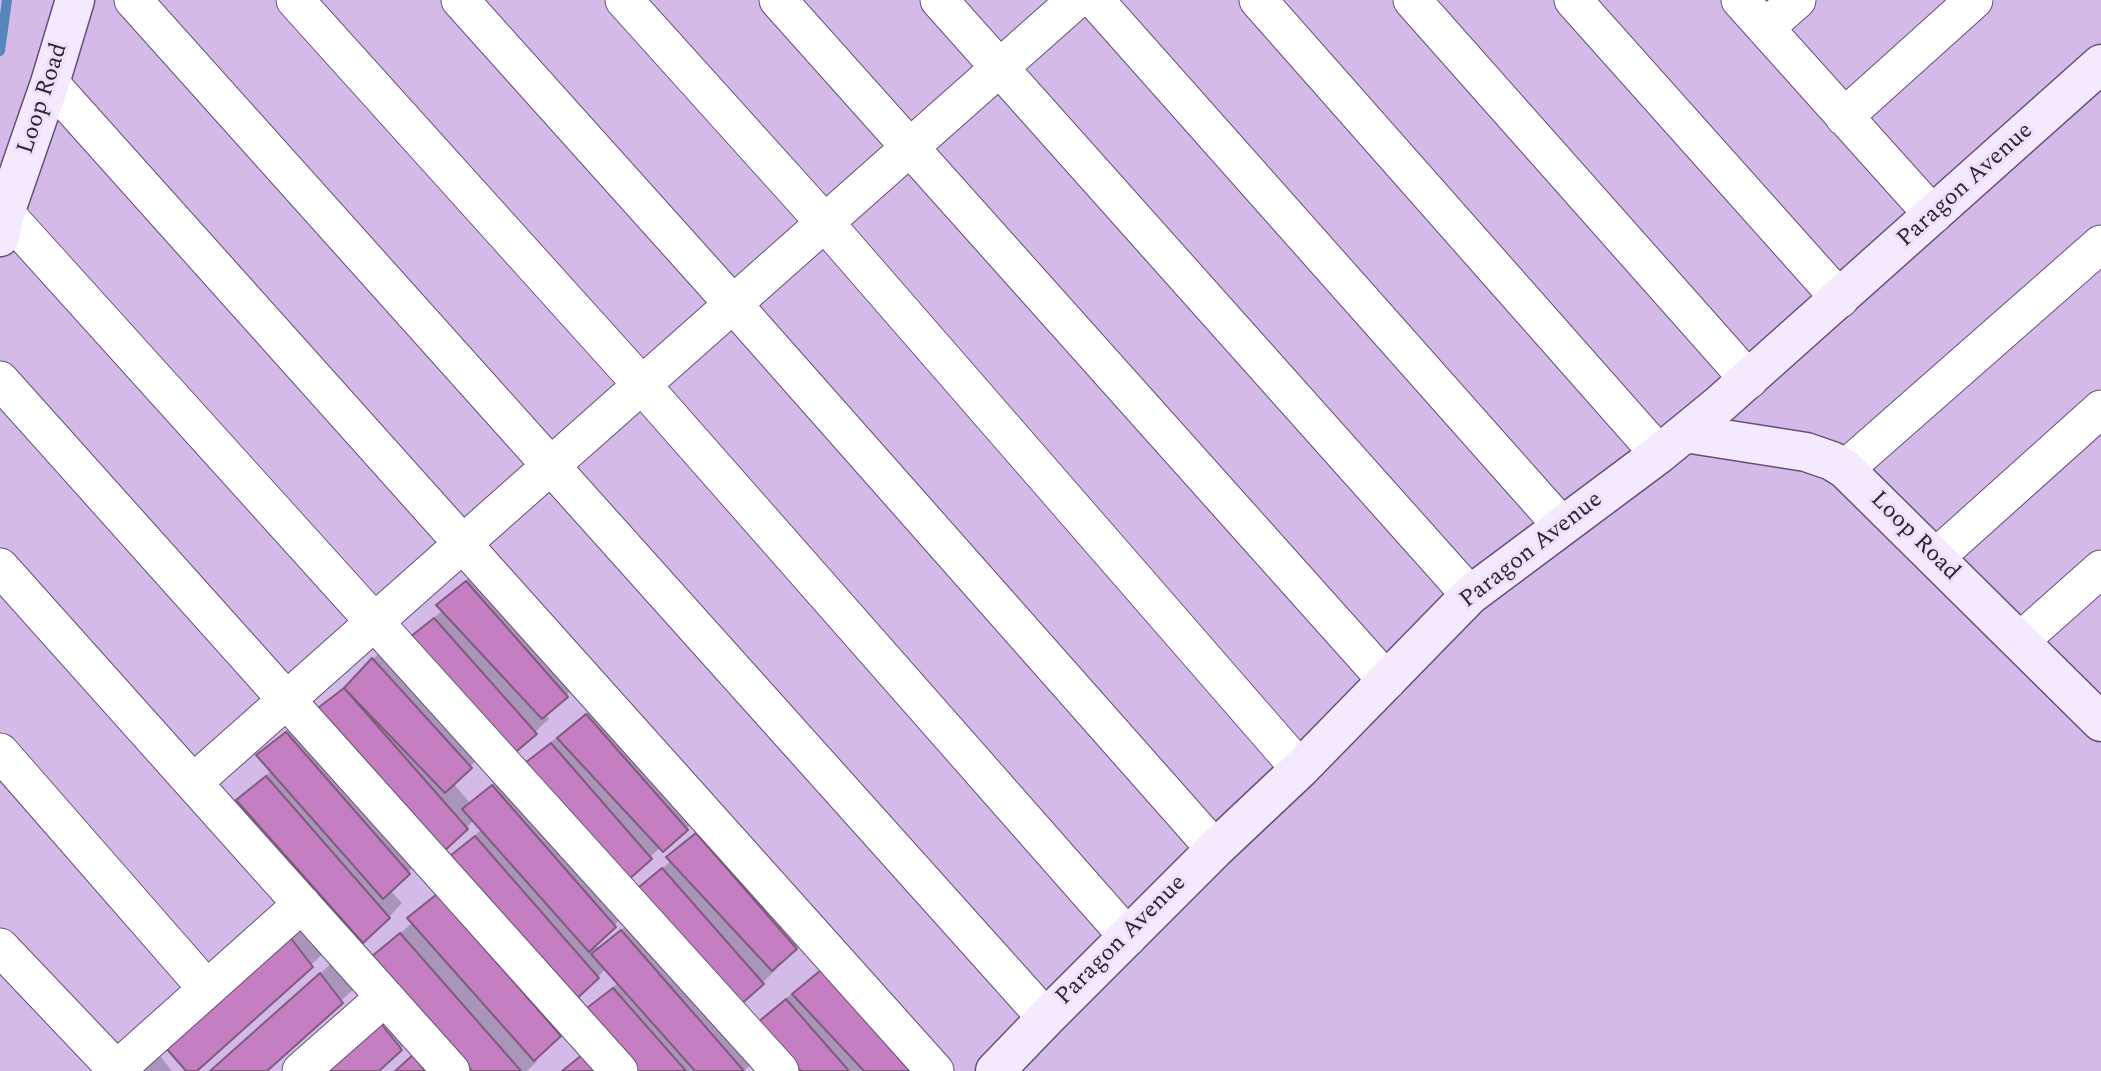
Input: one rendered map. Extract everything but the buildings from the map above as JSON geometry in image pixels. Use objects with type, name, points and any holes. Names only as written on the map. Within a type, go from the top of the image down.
[{"type":"street","name":"Loop Road","points":[[3,225],[75,0]]},
{"type":"street","points":[[133,0],[1046,1018]]},
{"type":"street","points":[[295,0],[642,385],[1128,937]]},
{"type":"street","points":[[460,0],[1215,849]]},
{"type":"street","points":[[624,0],[824,223],[1300,769]]},
{"type":"street","points":[[778,0],[1387,681]]},
{"type":"street","points":[[939,0],[1470,595]]},
{"type":"street","points":[[194,782],[1076,0]]},
{"type":"street","points":[[1096,0],[1562,526]]},
{"type":"street","points":[[1258,0],[1672,443]]},
{"type":"street","points":[[1412,0],[1749,380]]},
{"type":"street","points":[[1573,0],[1840,299]]},
{"type":"street","points":[[1740,0],[1933,215]]},
{"type":"street","points":[[1765,28],[1797,0]]},
{"type":"street","points":[[1844,117],[1974,0]]},
{"type":"street","name":"Paragon Avenue","points":[[995,1071],[1215,849],[1300,769],[1470,595],[1672,443],[1749,380],[2101,64]]},
{"type":"street","points":[[50,83],[935,1071]]},
{"type":"street","points":[[3,225],[375,622],[780,1071]]},
{"type":"street","points":[[1845,469],[2101,244]]},
{"type":"street","points":[[0,380],[619,1071]]},
{"type":"street","points":[[1935,558],[2101,409]]},
{"type":"street","name":"Loop Road","points":[[1672,443],[1805,452],[1832,461],[1845,469],[2101,722]]},
{"type":"street","points":[[0,567],[451,1071]]},
{"type":"street","points":[[2020,641],[2101,569]]},
{"type":"street","points":[[0,752],[207,989]]},
{"type":"street","points":[[0,947],[116,1070],[302,904]]},
{"type":"street","points":[[300,1071],[385,997]]},
{"type":"waterway","points":[[0,51],[7,0]]}]
